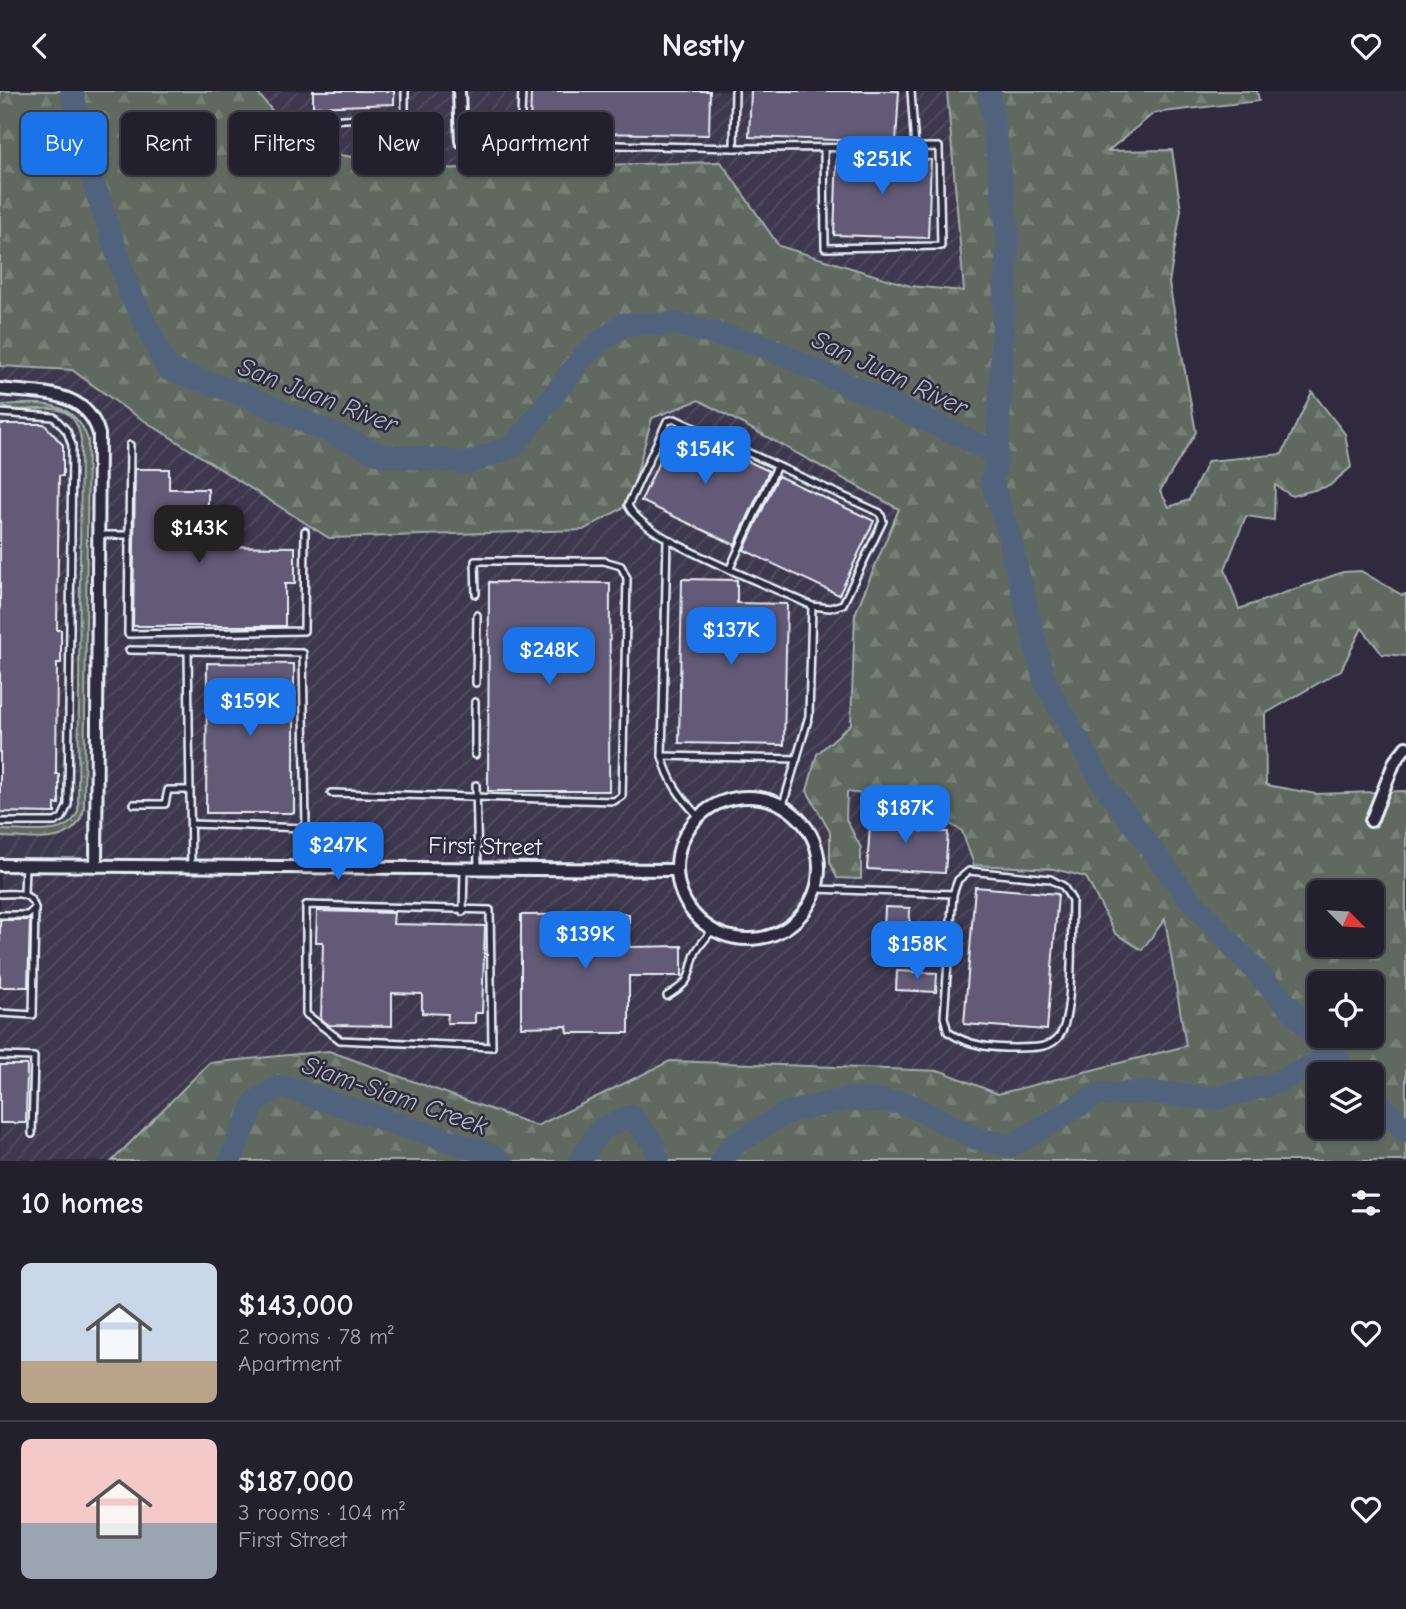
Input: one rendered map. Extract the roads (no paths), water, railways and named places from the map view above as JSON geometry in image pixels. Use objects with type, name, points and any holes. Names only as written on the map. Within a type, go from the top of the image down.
[{"type":"street","points":[[460,91],[460,112]]},
{"type":"street","points":[[0,389],[61,396],[84,408],[94,419],[99,445],[96,866]]},
{"type":"street","points":[[1371,821],[1395,761],[1406,747]]},
{"type":"street","points":[[754,796],[783,805],[806,826],[818,856],[816,889],[804,911],[786,929],[762,938],[736,939],[712,930],[686,905],[676,870],[682,840],[698,816],[724,800],[754,796]]},
{"type":"street","name":"First Street","points":[[0,865],[478,866],[676,870]]},
{"type":"lane","points":[[339,119],[405,116],[405,91]]},
{"type":"lane","points":[[521,112],[522,91]]},
{"type":"lane","points":[[734,148],[735,91]]},
{"type":"lane","points":[[911,91],[915,148]]},
{"type":"lane","points":[[613,145],[734,148],[939,147],[941,246],[825,248],[824,148]]},
{"type":"lane","points":[[0,413],[54,417],[67,431],[72,459],[68,805],[62,818],[55,822],[0,822]]},
{"type":"lane","points":[[675,419],[777,466],[880,513],[883,521],[843,604],[830,608],[812,606],[667,539],[640,522],[632,515],[628,505],[667,421],[675,419]]},
{"type":"lane","points":[[130,445],[128,633],[304,631],[305,531]]},
{"type":"lane","points":[[730,568],[777,466]]},
{"type":"lane","points":[[99,535],[127,535]]},
{"type":"lane","points":[[667,539],[662,756],[667,775],[678,794],[698,816]]},
{"type":"lane","points":[[331,793],[614,801],[622,796],[627,578],[621,566],[604,561],[475,561],[476,594]]},
{"type":"lane","points":[[783,805],[809,716],[812,606]]},
{"type":"lane","points":[[476,683],[477,615]]},
{"type":"lane","points":[[129,650],[303,653],[306,828],[191,824]]},
{"type":"lane","points":[[188,651],[191,866]]},
{"type":"lane","points":[[475,702],[475,755]]},
{"type":"lane","points":[[662,756],[797,759]]},
{"type":"lane","points":[[476,785],[478,866]]},
{"type":"lane","points":[[134,804],[165,804],[168,790],[190,790]]},
{"type":"lane","points":[[24,894],[25,866]]},
{"type":"lane","points":[[463,912],[464,866]]},
{"type":"lane","points":[[969,871],[1050,879],[1063,886],[1068,893],[1072,900],[1068,1009],[1060,1035],[1044,1047],[992,1048],[961,1041],[948,1032],[944,1017],[953,894],[958,880],[969,871]]},
{"type":"lane","points":[[816,889],[953,894]]},
{"type":"lane","points":[[0,894],[24,894],[33,901],[35,908],[33,1015],[0,1013]]},
{"type":"lane","points":[[306,905],[463,912],[490,910],[492,1047],[340,1039],[306,1014],[306,905]]},
{"type":"lane","points":[[0,915],[28,915],[35,908]]},
{"type":"lane","points":[[667,996],[688,979],[692,973],[695,952],[712,930]]},
{"type":"lane","points":[[0,1056],[34,1057],[32,1134]]},
{"type":"waterway","name":"San Juan River","points":[[72,91],[88,165],[130,293],[168,369],[244,395],[382,455],[469,463],[514,446],[586,353],[624,324],[676,324],[761,345],[997,453]]},
{"type":"waterway","points":[[989,91],[1008,235],[997,453],[992,483],[1008,532],[1045,683],[1102,782],[1182,890],[1339,1062]]},
{"type":"waterway","name":"Siam-Siam Creek","points":[[722,1161],[732,1146],[786,1113],[847,1099],[906,1103],[975,1138],[1011,1146],[1097,1095],[1147,1092],[1213,1099],[1270,1085],[1333,1056]]},
{"type":"waterway","name":"Siam-Siam Creek","points":[[230,1161],[255,1102],[281,1086],[481,1151],[501,1161]]},
{"type":"waterway","name":"San Juan River","points":[[1384,1108],[1406,1131]]},
{"type":"waterway","name":"Siam-Siam Creek","points":[[580,1161],[601,1129],[631,1116],[653,1143],[658,1161]]}]
